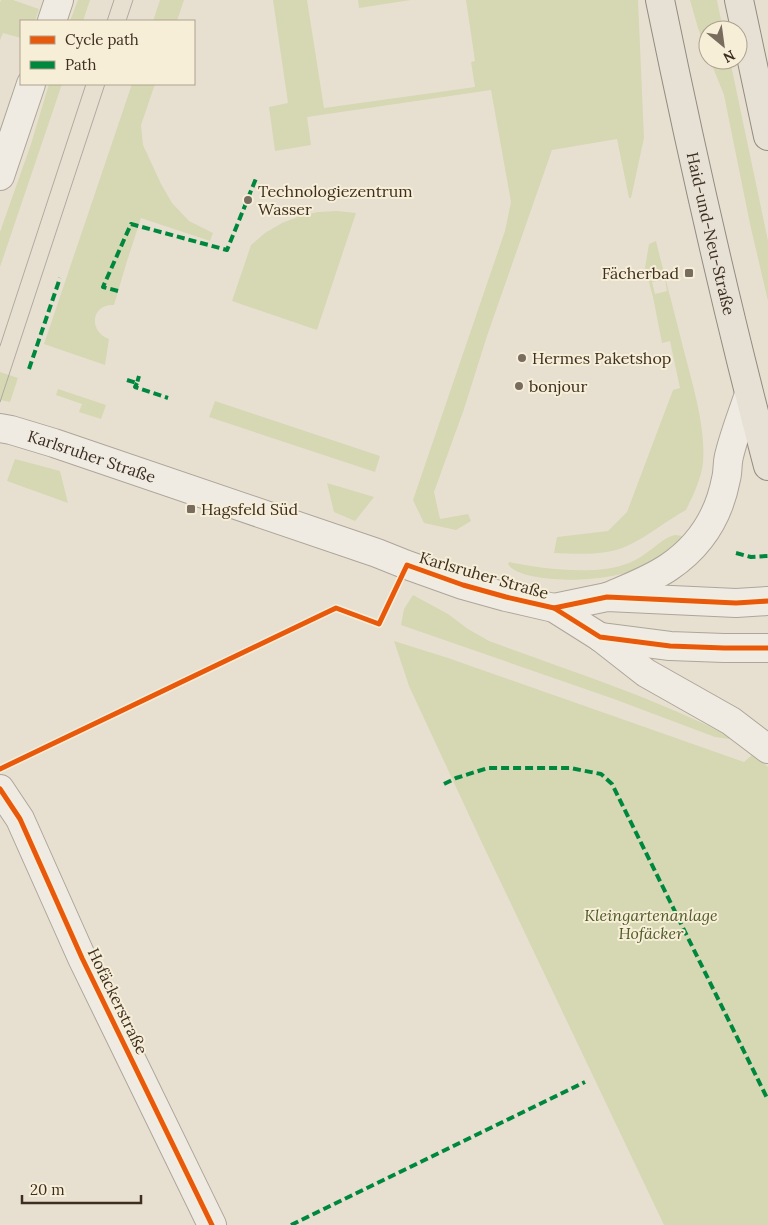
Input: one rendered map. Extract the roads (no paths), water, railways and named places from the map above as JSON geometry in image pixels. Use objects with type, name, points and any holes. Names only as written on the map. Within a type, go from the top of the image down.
[{"type":"main road","name":"Haid-und-Neu-Straße","points":[[660,0],[713,246],[768,466]]},
{"type":"main road","points":[[739,0],[768,136]]},
{"type":"street","points":[[52,20],[59,0]]},
{"type":"street","points":[[0,176],[31,85]]},
{"type":"street","points":[[607,597],[669,567],[690,550],[706,532],[717,512],[723,495],[728,458],[749,394]]},
{"type":"street","name":"Karlsruher Straße","points":[[0,428],[133,469],[377,552],[463,585],[554,608],[600,637],[670,646],[768,648]]},
{"type":"street","name":"Karlsruher Straße","points":[[554,608],[607,597],[728,602],[768,601]]},
{"type":"street","points":[[600,637],[646,673],[731,721],[768,749]]},
{"type":"street","name":"Hofäckerstraße","points":[[0,789],[20,819],[82,958],[212,1225]]},
{"type":"tram line","points":[[107,20],[114,0]]},
{"type":"tram line","points":[[126,20],[133,0]]},
{"type":"tram line","points":[[0,346],[86,85]]},
{"type":"tram line","points":[[0,402],[105,85]]},
{"type":"place","name":"Technologiezentrum Wasser","points":[[248,200]]},
{"type":"place","name":"Fächerbad","points":[[689,273]]},
{"type":"place","name":"Hermes Paketshop","points":[[522,358]]},
{"type":"place","name":"bonjour","points":[[519,386]]},
{"type":"place","name":"Hagsfeld Süd","points":[[191,509]]},
{"type":"park label","name":"Kleingartenanlage Hofäcker","points":[[651,924]]}]
